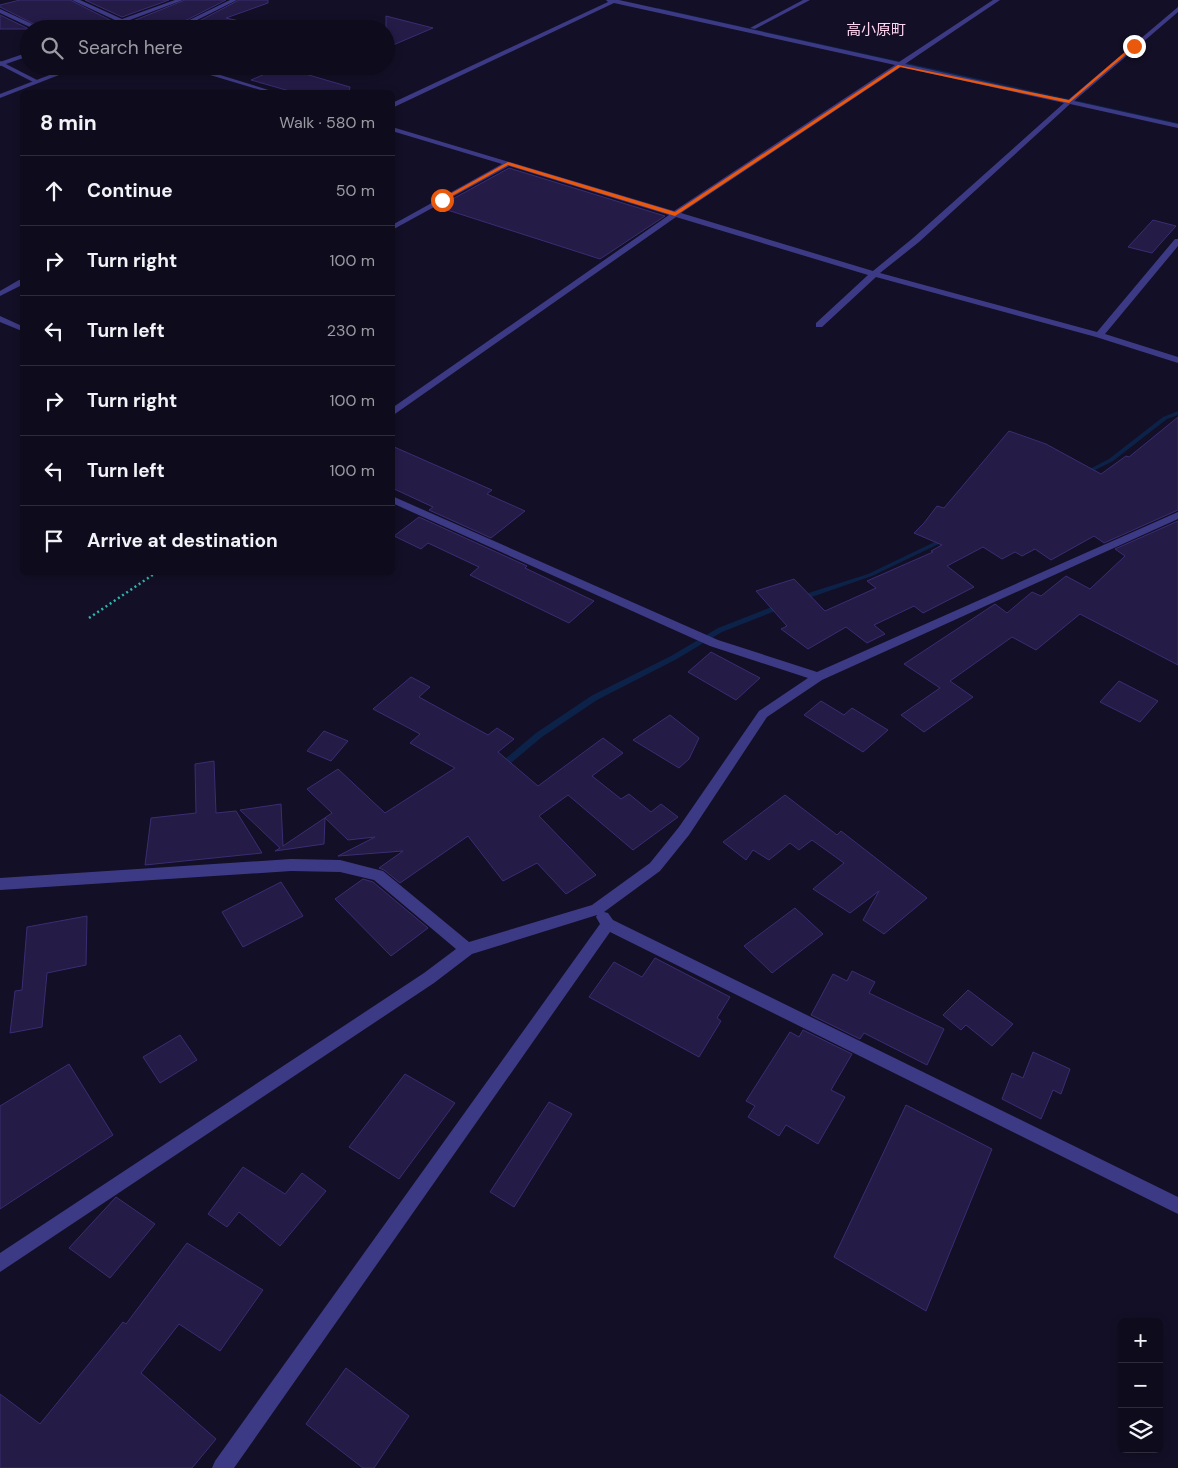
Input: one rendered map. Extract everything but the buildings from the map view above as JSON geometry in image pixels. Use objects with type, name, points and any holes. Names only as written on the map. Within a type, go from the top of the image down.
[{"type":"street","points":[[75,0],[120,20]]},
{"type":"street","points":[[125,20],[176,0]]},
{"type":"street","points":[[193,20],[234,0]]},
{"type":"street","points":[[395,105],[613,0],[1178,126]]},
{"type":"street","points":[[753,28],[807,0]]},
{"type":"street","points":[[395,410],[675,214],[997,0]]},
{"type":"street","points":[[819,325],[874,274],[1178,9]]},
{"type":"street","points":[[0,11],[20,20]]},
{"type":"street","points":[[0,63],[20,57]]},
{"type":"street","points":[[0,63],[20,73]]},
{"type":"street","points":[[23,75],[37,82]]},
{"type":"street","points":[[0,96],[55,75]]},
{"type":"street","points":[[214,75],[265,90]]},
{"type":"street","points":[[395,130],[874,274],[1099,335],[1178,360]]},
{"type":"street","points":[[395,226],[508,164]]},
{"type":"street","points":[[1099,335],[1178,241]]},
{"type":"street","points":[[0,294],[20,283]]},
{"type":"street","points":[[0,319],[20,328]]},
{"type":"street","points":[[395,500],[714,643],[818,677]]},
{"type":"street","points":[[0,1263],[429,978],[467,949],[597,909],[654,867],[690,824],[729,768],[763,714],[818,677],[1178,515]]},
{"type":"street","points":[[0,884],[291,865],[340,866],[378,875],[467,949]]},
{"type":"street","points":[[597,909],[608,924],[1178,1206]]},
{"type":"street","points":[[222,1468],[608,924]]},
{"type":"path","points":[[89,618],[153,575]]},
{"type":"waterway","points":[[658,9],[1178,124]]},
{"type":"waterway","points":[[1085,473],[1111,460],[1165,418],[1178,413]]},
{"type":"waterway","points":[[801,598],[870,575],[945,539]]},
{"type":"waterway","points":[[502,766],[539,735],[594,698],[673,658],[720,630],[781,606]]},
{"type":"district","name":"高小原町","points":[[876,30]]},
{"type":"route","points":[[442,200],[508,164],[675,214],[899,66],[1069,102],[1134,46]]}]
